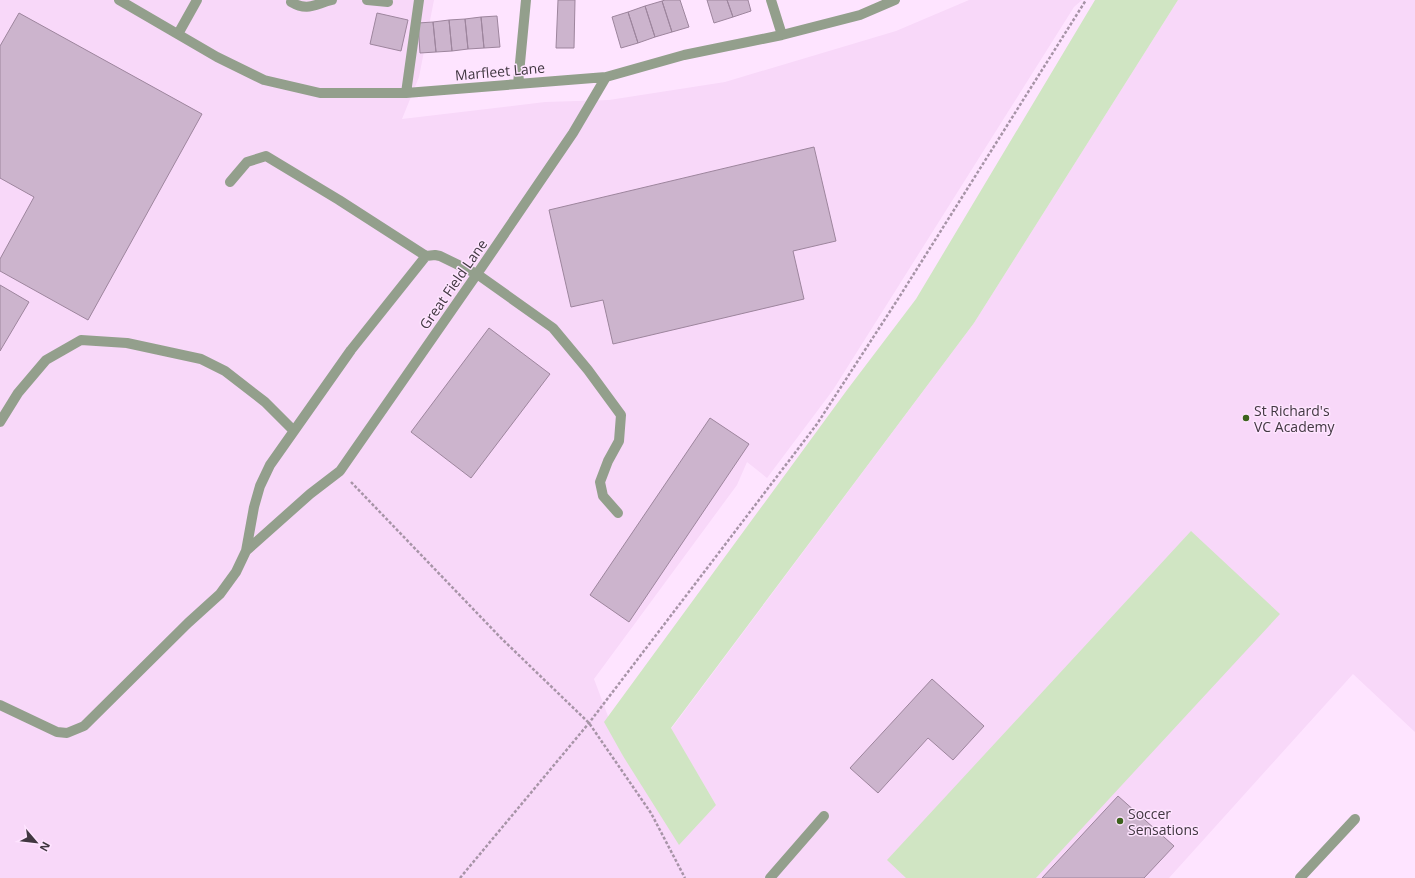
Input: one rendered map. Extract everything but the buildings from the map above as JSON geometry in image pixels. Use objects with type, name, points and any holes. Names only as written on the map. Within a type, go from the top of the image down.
[{"type":"street","name":"Marfleet Lane","points":[[119,0],[217,57],[264,80],[320,93],[406,93],[606,77],[684,55],[782,35],[860,15],[895,0]]},
{"type":"street","points":[[178,34],[197,0]]},
{"type":"street","points":[[290,1],[306,8],[332,0]]},
{"type":"street","points":[[367,0],[388,2]]},
{"type":"street","points":[[406,93],[419,0]]},
{"type":"street","points":[[518,84],[526,0]]},
{"type":"street","points":[[771,0],[782,35]]},
{"type":"street","name":"Great Field Lane","points":[[246,551],[310,494],[340,471],[573,133],[606,77]]},
{"type":"street","points":[[230,182],[247,162],[266,156],[339,200],[426,256],[440,256],[477,274],[553,328],[588,370],[621,416],[619,441],[600,482],[603,496],[618,513]]},
{"type":"street","points":[[0,705],[57,732],[67,734],[84,726],[188,623],[220,594],[236,572],[246,551],[254,507],[260,486],[270,465],[351,350],[426,256]]},
{"type":"street","points":[[0,422],[18,393],[46,360],[81,340],[127,343],[201,359],[225,370],[265,402],[294,431]]},
{"type":"street","points":[[770,878],[824,816]]},
{"type":"street","points":[[1300,878],[1355,819]]},
{"type":"path","points":[[460,878],[589,723],[817,424],[902,293],[1086,0]]},
{"type":"path","points":[[340,471],[501,638],[589,723],[651,813],[685,878]]},
{"type":"shaded area","points":[[0,0],[434,0],[419,77],[402,119],[545,102],[609,100],[725,82],[896,31],[969,0],[1082,0],[1074,7],[833,390],[767,478],[747,462],[737,485],[594,679],[623,756],[716,805],[671,729],[974,323],[1178,0],[1415,0],[1415,732],[1353,674],[1169,878],[0,878]]},
{"type":"green space","points":[[1095,0],[1178,0],[974,323],[671,728],[716,805],[679,845],[623,756],[604,722],[847,390],[916,299]]},
{"type":"green space","points":[[1191,531],[1280,614],[1036,878],[906,878],[887,860]]},
{"type":"place","name":"St Richard's VC Academy","points":[[1246,418]]},
{"type":"place","name":"Soccer Sensations","points":[[1120,821]]}]
